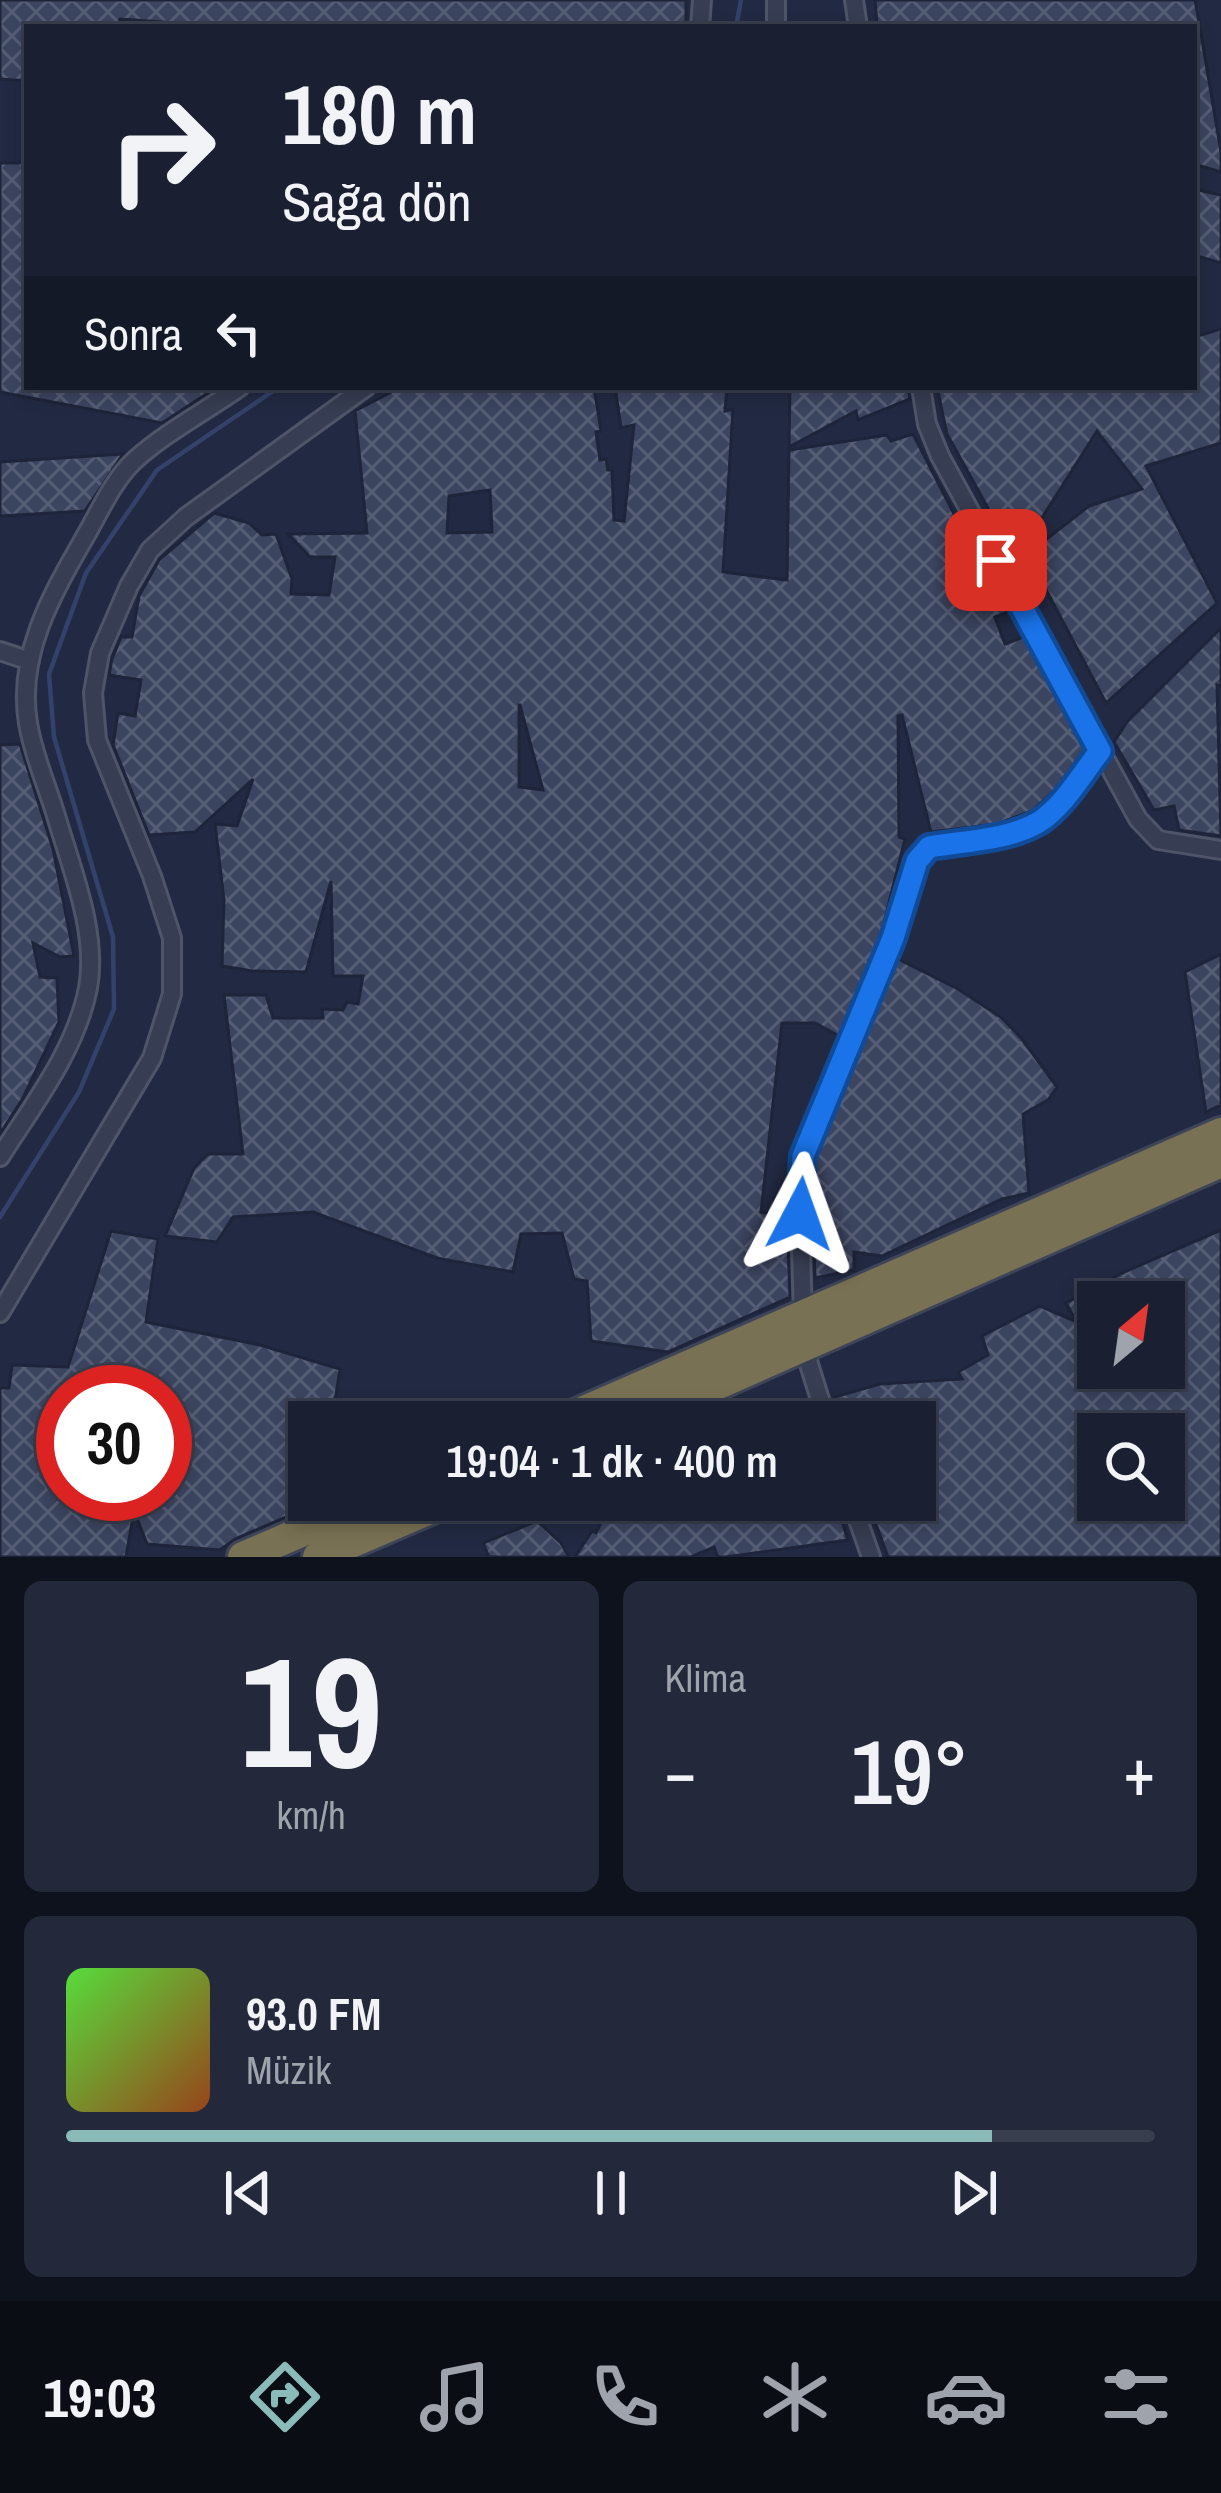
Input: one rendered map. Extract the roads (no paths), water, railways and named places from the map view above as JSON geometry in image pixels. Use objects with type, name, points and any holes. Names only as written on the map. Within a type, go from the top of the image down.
[{"type":"highway","points":[[673,1401],[1221,1133]]},
{"type":"highway","points":[[617,1401],[804,1333],[1221,1162]]},
{"type":"highway","points":[[242,1557],[326,1521]]},
{"type":"highway","points":[[318,1557],[402,1521]]},
{"type":"street","points":[[0,1156],[72,1034],[88,988],[90,960],[79,892],[28,724],[29,662],[53,596],[100,508],[133,462],[236,390]]},
{"type":"street","points":[[0,1313],[152,1058],[172,994],[172,938],[97,740],[93,693],[100,653],[150,550],[187,517],[362,390]]},
{"type":"street","points":[[921,390],[927,424],[940,456],[1138,819],[1158,840],[1221,850]]},
{"type":"street","points":[[0,651],[29,662]]},
{"type":"street","points":[[821,1401],[804,1333],[799,1181],[803,1156],[893,938],[917,861],[929,847],[1037,823],[1056,807],[1100,751]]},
{"type":"street","points":[[858,1521],[871,1557]]},
{"type":"waterway","points":[[737,24],[741,0]]},
{"type":"waterway","points":[[0,1217],[79,1092],[114,1009],[113,937],[54,737],[49,674],[86,573],[157,470],[275,390]]}]
